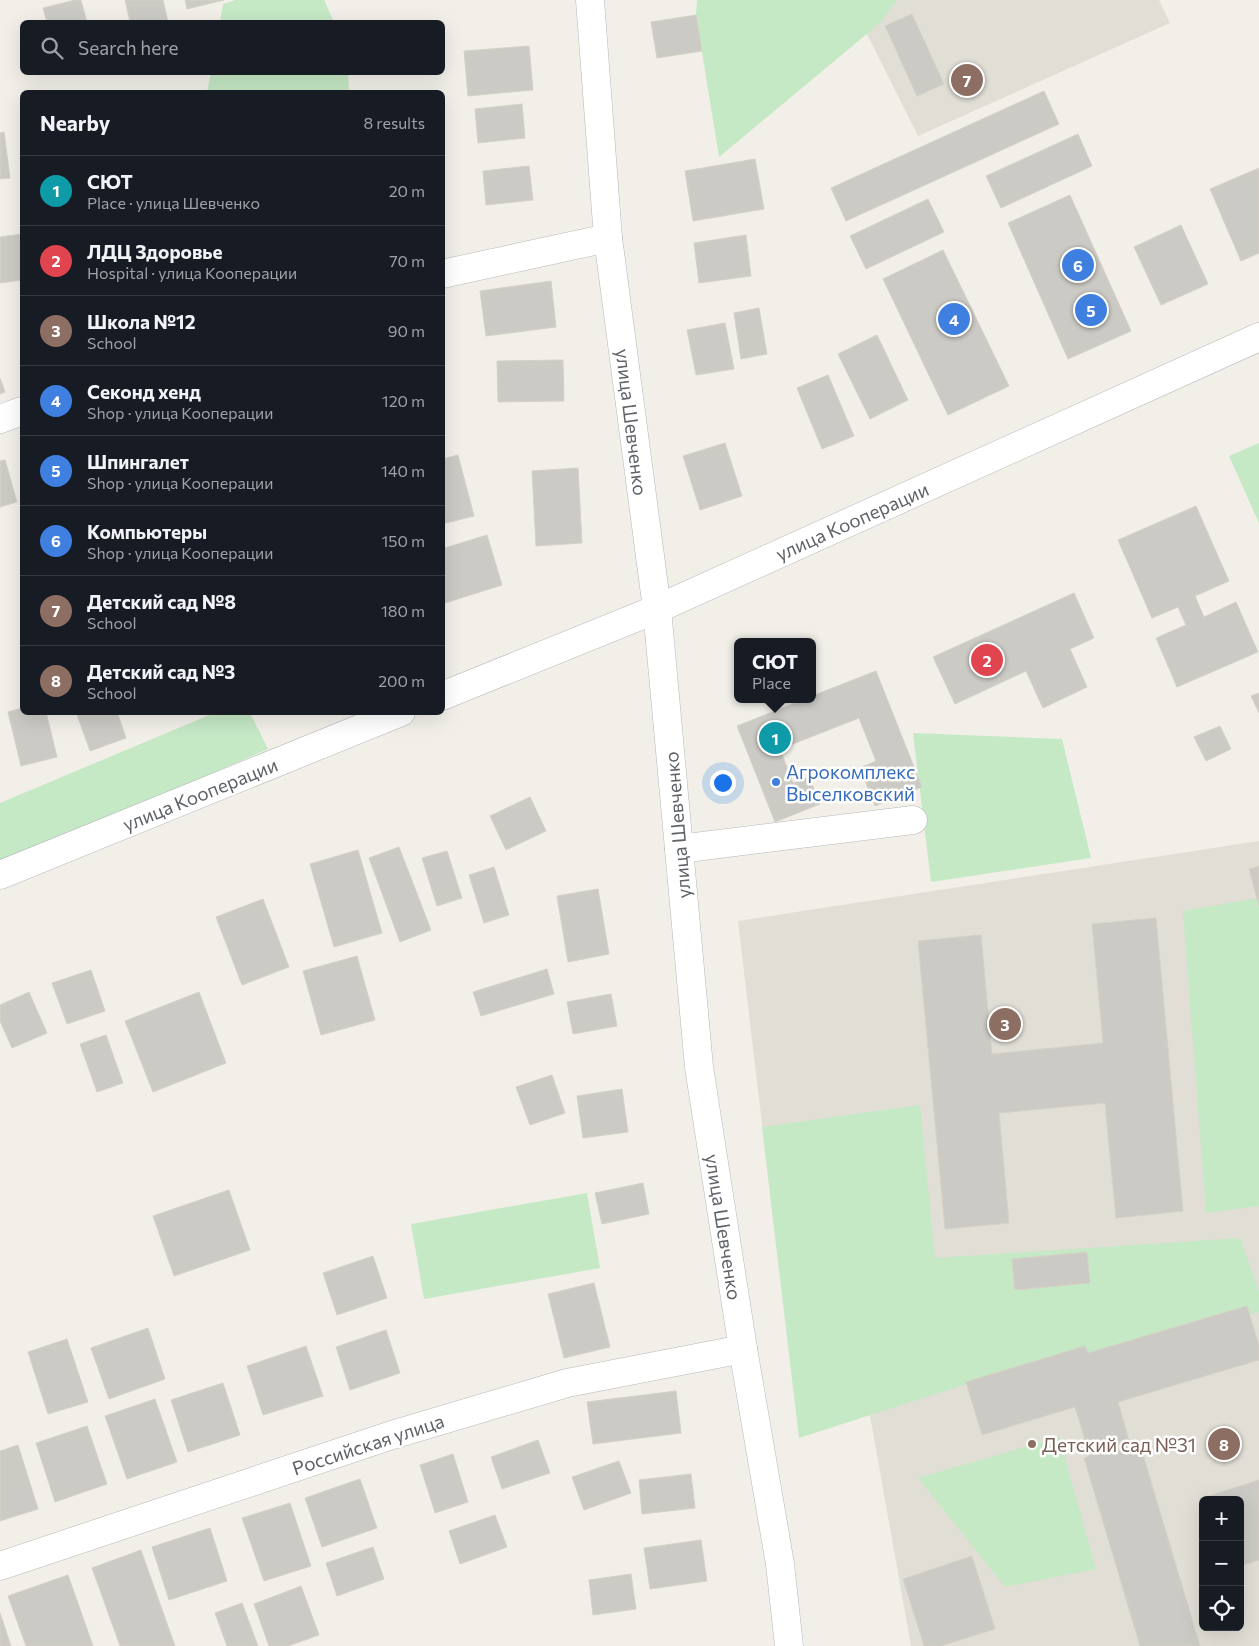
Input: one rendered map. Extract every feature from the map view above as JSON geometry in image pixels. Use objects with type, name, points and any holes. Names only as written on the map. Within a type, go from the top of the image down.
[{"type":"street","name":"улица Шевченко","points":[[590,0],[608,238],[657,609],[699,1067],[743,1349],[780,1564],[789,1646]]},
{"type":"street","points":[[445,273],[608,238]]},
{"type":"street","name":"улица Кооперации","points":[[445,695],[657,609],[1259,337]]},
{"type":"street","points":[[0,419],[20,412]]},
{"type":"street","name":"улица Кооперации","points":[[0,875],[394,715]]},
{"type":"street","points":[[679,849],[913,820]]},
{"type":"street","name":"Российская улица","points":[[0,1566],[392,1435],[567,1383],[743,1349]]},
{"type":"shaded area","points":[[850,0],[1159,0],[1170,23],[918,136]]},
{"type":"shaded area","points":[[1259,841],[1259,1646],[911,1646],[843,1264],[779,1268],[738,921]]},
{"type":"green space","points":[[236,0],[324,0],[333,20],[220,20],[223,4]]},
{"type":"green space","points":[[697,0],[897,0],[880,23],[719,157],[696,15]]},
{"type":"green space","points":[[211,75],[348,75],[349,90],[207,90]]},
{"type":"green space","points":[[1259,443],[1259,523],[1229,456]]},
{"type":"green space","points":[[209,715],[251,715],[268,749],[0,866],[0,803]]},
{"type":"green space","points":[[913,733],[1062,739],[1091,858],[931,882]]},
{"type":"green space","points":[[1259,898],[1259,1206],[1206,1213],[1183,911]]},
{"type":"green space","points":[[920,1105],[935,1258],[1240,1238],[1259,1291],[1259,1312],[1088,1353],[1085,1346],[799,1438],[762,1127]]},
{"type":"green space","points":[[587,1193],[600,1268],[424,1299],[411,1224]]},
{"type":"green space","points":[[1059,1437],[1096,1569],[1005,1587],[918,1478]]},
{"type":"building","points":[[81,0],[86,20],[46,20],[43,8]]},
{"type":"building","points":[[125,0],[163,0],[168,20],[130,20]]},
{"type":"building","points":[[185,0],[224,0],[187,9]]},
{"type":"building","points":[[912,14],[944,84],[917,96],[885,26]]},
{"type":"building","points":[[696,15],[702,51],[657,58],[651,22]]},
{"type":"building","points":[[529,46],[533,90],[468,96],[464,51]]},
{"type":"building","points":[[1044,91],[1059,124],[846,221],[831,188]]},
{"type":"building","points":[[522,104],[525,138],[478,143],[475,109]]},
{"type":"building","points":[[4,132],[10,178],[0,179],[0,133]]},
{"type":"building","points":[[1078,134],[1092,166],[1001,208],[986,176]]},
{"type":"building","points":[[755,159],[764,209],[693,221],[685,171]]},
{"type":"building","points":[[529,166],[533,200],[486,205],[483,171]]},
{"type":"building","points":[[1259,168],[1259,253],[1241,261],[1210,189]]},
{"type":"building","points":[[1070,195],[1131,331],[1068,359],[1008,223]]},
{"type":"building","points":[[928,199],[944,232],[866,269],[850,236]]},
{"type":"building","points":[[1181,225],[1208,284],[1161,305],[1134,247]]},
{"type":"building","points":[[20,234],[20,280],[0,283],[0,237]]},
{"type":"building","points":[[746,235],[751,276],[699,283],[694,243]]},
{"type":"building","points":[[943,250],[1009,386],[948,415],[883,279]]},
{"type":"building","points":[[551,281],[556,327],[486,336],[480,291]]},
{"type":"building","points":[[759,308],[767,354],[741,359],[734,313]]},
{"type":"building","points":[[725,323],[734,369],[696,375],[687,330]]},
{"type":"building","points":[[877,335],[908,400],[870,419],[838,354]]},
{"type":"building","points":[[563,360],[564,401],[498,402],[497,361]]},
{"type":"building","points":[[828,375],[854,436],[822,449],[797,388]]},
{"type":"building","points":[[0,378],[5,392],[0,394]]},
{"type":"building","points":[[725,443],[742,496],[700,510],[683,456]]},
{"type":"building","points":[[458,455],[474,516],[445,523],[445,458]]},
{"type":"building","points":[[5,460],[17,502],[0,507],[0,461]]},
{"type":"building","points":[[578,468],[582,543],[536,546],[532,471]]},
{"type":"building","points":[[1196,506],[1229,581],[1195,596],[1204,617],[1236,602],[1258,652],[1177,687],[1156,638],[1186,625],[1178,607],[1152,618],[1118,540]]},
{"type":"building","points":[[487,535],[502,585],[445,603],[445,548]]},
{"type":"building","points":[[1074,593],[1094,638],[1070,649],[1087,687],[1043,708],[1026,671],[955,704],[933,657]]},
{"type":"building","points":[[876,671],[922,787],[875,806],[860,768],[876,761],[859,718],[780,749],[793,783],[809,777],[820,804],[775,822],[737,726],[795,703],[816,703],[816,694]]},
{"type":"building","points":[[1259,693],[1259,713],[1251,696]]},
{"type":"building","points":[[20,709],[20,715],[47,715],[57,757],[21,766],[8,712]]},
{"type":"building","points":[[77,715],[118,715],[126,738],[90,751]]},
{"type":"building","points":[[1220,726],[1231,749],[1206,761],[1194,737]]},
{"type":"building","points":[[530,797],[546,831],[506,850],[490,816]]},
{"type":"building","points":[[399,847],[431,930],[400,942],[369,858]]},
{"type":"building","points":[[358,850],[382,933],[334,947],[310,864]]},
{"type":"building","points":[[447,851],[462,898],[437,906],[422,858]]},
{"type":"building","points":[[1259,866],[1259,906],[1249,869]]},
{"type":"building","points":[[494,867],[509,915],[484,923],[469,875]]},
{"type":"building","points":[[598,889],[609,954],[568,962],[557,896]]},
{"type":"building","points":[[263,899],[289,967],[242,985],[216,917]]},
{"type":"building","points":[[1156,918],[1183,1211],[1116,1218],[1105,1103],[999,1113],[1009,1223],[945,1229],[918,941],[981,935],[992,1054],[1103,1043],[1092,924]]},
{"type":"building","points":[[357,956],[375,1020],[321,1035],[303,971]]},
{"type":"building","points":[[547,969],[554,994],[481,1016],[473,992]]},
{"type":"building","points":[[91,970],[105,1011],[67,1024],[52,983]]},
{"type":"building","points":[[29,992],[47,1033],[12,1048],[0,1021],[0,1005]]},
{"type":"building","points":[[199,992],[226,1063],[153,1092],[125,1021]]},
{"type":"building","points":[[611,994],[617,1026],[573,1034],[567,1002]]},
{"type":"building","points":[[106,1035],[123,1083],[97,1092],[80,1044]]},
{"type":"building","points":[[552,1075],[565,1113],[530,1125],[516,1087]]},
{"type":"building","points":[[622,1089],[628,1132],[583,1138],[577,1096]]},
{"type":"building","points":[[643,1183],[649,1214],[602,1224],[595,1193]]},
{"type":"building","points":[[229,1190],[250,1250],[174,1276],[153,1216]]},
{"type":"building","points":[[1087,1252],[1090,1283],[1015,1290],[1012,1259]]},
{"type":"building","points":[[373,1256],[387,1298],[337,1315],[323,1273]]},
{"type":"building","points":[[594,1283],[610,1347],[564,1358],[548,1294]]},
{"type":"building","points":[[1247,1306],[1259,1345],[1259,1360],[1118,1402],[1130,1444],[1139,1441],[1200,1646],[1140,1646],[1084,1458],[1090,1456],[1075,1407],[982,1435],[966,1382],[1085,1346],[1088,1353]]},
{"type":"building","points":[[148,1328],[165,1379],[109,1399],[91,1348]]},
{"type":"building","points":[[386,1330],[400,1373],[350,1390],[336,1347]]},
{"type":"building","points":[[67,1339],[88,1402],[48,1414],[28,1352]]},
{"type":"building","points":[[306,1346],[323,1396],[263,1415],[247,1366]]},
{"type":"building","points":[[223,1383],[240,1435],[188,1452],[171,1400]]},
{"type":"building","points":[[676,1391],[681,1433],[593,1444],[587,1402]]},
{"type":"building","points":[[155,1399],[177,1462],[127,1479],[105,1416]]},
{"type":"building","points":[[87,1426],[107,1484],[55,1502],[36,1443]]},
{"type":"building","points":[[538,1440],[550,1473],[502,1489],[491,1457]]},
{"type":"building","points":[[18,1445],[38,1509],[0,1521],[0,1451]]},
{"type":"building","points":[[453,1454],[468,1502],[435,1513],[420,1465]]},
{"type":"building","points":[[619,1461],[631,1493],[584,1510],[572,1477]]},
{"type":"building","points":[[691,1474],[695,1508],[642,1514],[639,1480]]},
{"type":"building","points":[[360,1479],[377,1528],[322,1547],[305,1498]]},
{"type":"building","points":[[1259,1480],[1259,1560],[1244,1565],[1244,1496],[1209,1496]]},
{"type":"building","points":[[290,1503],[311,1566],[264,1581],[242,1518]]},
{"type":"building","points":[[495,1515],[507,1547],[460,1564],[449,1531]]},
{"type":"building","points":[[210,1528],[227,1581],[169,1600],[152,1547]]},
{"type":"building","points":[[701,1540],[707,1581],[650,1589],[644,1548]]},
{"type":"building","points":[[373,1547],[384,1579],[337,1596],[326,1563]]},
{"type":"building","points":[[141,1550],[175,1646],[120,1646],[92,1568]]},
{"type":"building","points":[[972,1556],[995,1629],[941,1646],[924,1646],[903,1579]]},
{"type":"building","points":[[631,1574],[636,1609],[593,1615],[589,1580]]},
{"type":"building","points":[[68,1575],[93,1646],[26,1646],[8,1596]]},
{"type":"building","points":[[301,1586],[319,1635],[288,1646],[269,1646],[254,1604]]},
{"type":"building","points":[[242,1603],[258,1646],[227,1646],[215,1613]]},
{"type":"building","points":[[0,1613],[11,1646],[0,1646]]},
{"type":"place","name":"Детский сад №8","points":[[967,80]]},
{"type":"place","name":"Компьютеры","points":[[1078,265]]},
{"type":"place","name":"Шпингалет","points":[[1091,310]]},
{"type":"place","name":"Секонд хенд","points":[[954,319]]},
{"type":"place","name":"ЛДЦ Здоровье","points":[[987,660]]},
{"type":"place","name":"СЮТ","points":[[775,738]]},
{"type":"place","name":"Агрокомплекс Выселковский","points":[[776,782]]},
{"type":"place","name":"Школа №12","points":[[1005,1024]]},
{"type":"place","name":"Детский сад №31","points":[[1032,1444]]},
{"type":"place","name":"Детский сад №3","points":[[1224,1444]]}]
